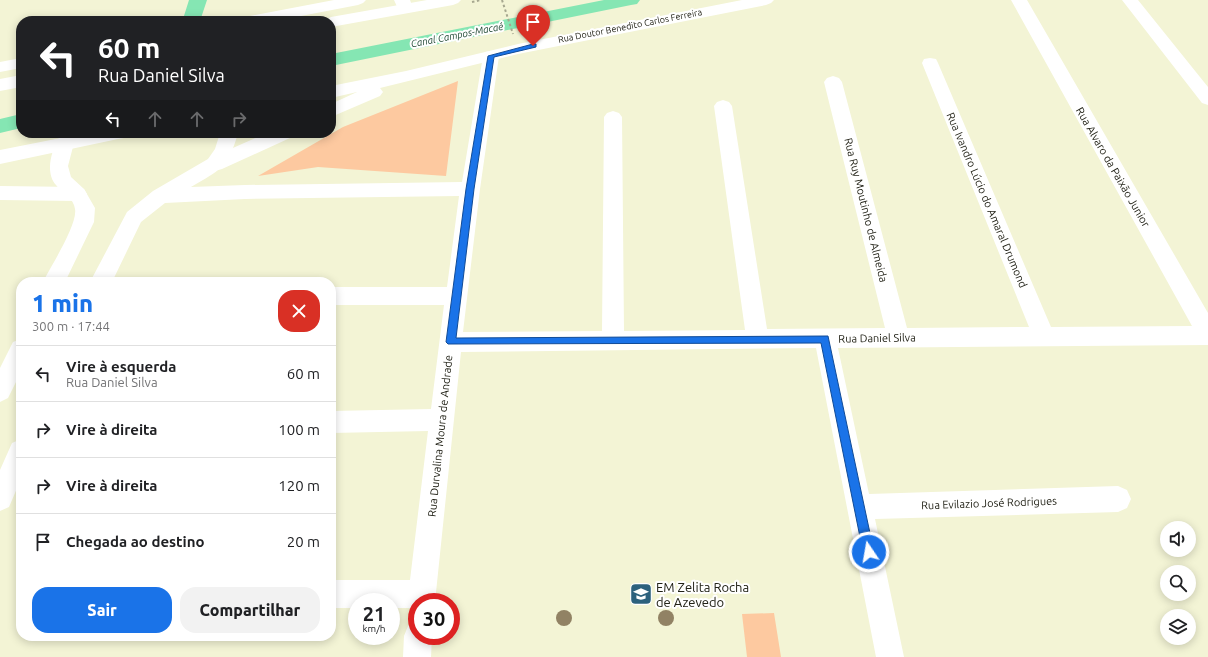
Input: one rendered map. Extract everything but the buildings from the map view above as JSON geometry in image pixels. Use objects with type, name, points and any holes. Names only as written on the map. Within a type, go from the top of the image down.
[{"type":"street","points":[[276,16],[358,0]]},
{"type":"street","points":[[336,21],[403,4],[453,0]]},
{"type":"street","name":"Rua Doutor Benedito Carlos Ferreira","points":[[336,91],[406,77],[491,56],[516,43],[766,0]]},
{"type":"street","name":"Rua Alvaro da Paixão Junior","points":[[1019,0],[1208,334]]},
{"type":"street","points":[[1130,0],[1208,100]]},
{"type":"street","name":"Rua Durvalina Moura de Andrade","points":[[423,593],[456,296],[470,189],[491,56]]},
{"type":"street","name":"Rua Ivandro Lúcio do Amaral Drumond","points":[[930,63],[1044,337]]},
{"type":"street","points":[[0,67],[16,64]]},
{"type":"street","points":[[1190,76],[1208,76]]},
{"type":"street","points":[[336,109],[406,77]]},
{"type":"street","points":[[0,85],[16,82]]},
{"type":"street","name":"Rua Ruy Moutinho de Almeida","points":[[833,82],[898,338]]},
{"type":"street","points":[[723,106],[757,339]]},
{"type":"street","points":[[613,117],[613,340]]},
{"type":"street","points":[[0,157],[92,138]]},
{"type":"street","points":[[216,164],[224,150],[228,138]]},
{"type":"street","points":[[104,277],[134,217],[151,202],[216,164],[273,138]]},
{"type":"street","points":[[56,277],[84,222],[85,208],[77,194],[62,180],[60,166],[65,143]]},
{"type":"street","points":[[160,196],[245,192],[470,189]]},
{"type":"street","points":[[0,193],[77,194]]},
{"type":"street","points":[[336,296],[456,296]]},
{"type":"street","name":"Rua Daniel Silva","points":[[451,342],[1044,337],[1208,334]]},
{"type":"street","points":[[825,338],[890,657]]},
{"type":"street","points":[[8,388],[16,364]]},
{"type":"street","points":[[336,422],[442,420]]},
{"type":"street","points":[[0,498],[16,462]]},
{"type":"street","name":"Rua Evilazio José Rodrigues","points":[[860,506],[1118,500]]},
{"type":"street","points":[[336,594],[408,597]]},
{"type":"street","points":[[417,657],[418,645]]},
{"type":"path","points":[[516,43],[502,0],[516,43]]},
{"type":"shaded area","points":[[458,81],[446,176],[318,167],[258,176],[324,138],[336,138],[336,131]]},
{"type":"shaded area","points":[[774,613],[781,657],[747,657],[742,614]]},
{"type":"waterway","points":[[193,16],[198,0]]},
{"type":"waterway","name":"Canal Campos-Macaé","points":[[336,59],[631,0]]},
{"type":"waterway","name":"Canal Campos-Macaé","points":[[0,126],[16,122]]},
{"type":"place","name":"EM Zelita Rocha de Azevedo","points":[[641,594]]},
{"type":"route","points":[[533,46],[491,56],[470,189],[451,342],[825,338],[869,552]]}]
